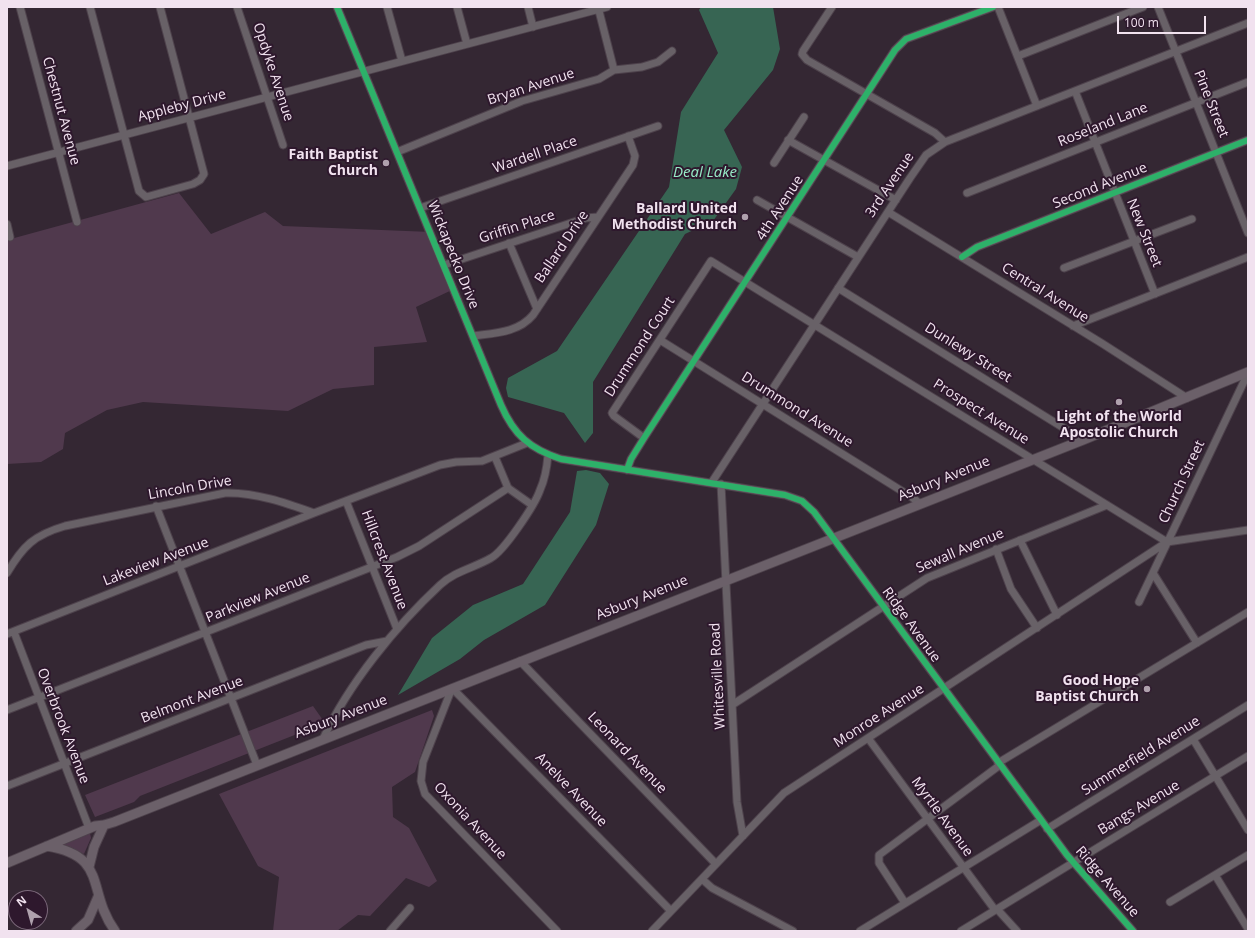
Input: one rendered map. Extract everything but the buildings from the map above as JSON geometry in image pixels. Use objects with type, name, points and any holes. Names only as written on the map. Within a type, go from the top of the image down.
[{"type":"main road","name":"Asbury Avenue","points":[[7,863],[89,828],[104,825],[1083,440],[1248,373]]},
{"type":"main road","points":[[104,825],[94,847],[89,867],[98,898],[115,931]]},
{"type":"main road","points":[[46,846],[71,852],[89,867]]},
{"type":"main road","points":[[76,931],[88,920],[98,898]]},
{"type":"street","name":"Chestnut Avenue","points":[[20,7],[77,222]]},
{"type":"street","points":[[90,7],[139,191],[146,197],[155,196],[193,184],[200,180],[204,174],[160,7]]},
{"type":"street","name":"Opdyke Avenue","points":[[237,7],[283,145]]},
{"type":"street","name":"Wickapecko Drive","points":[[337,7],[505,414],[515,430],[527,443],[548,455],[593,464]]},
{"type":"street","points":[[387,7],[402,61]]},
{"type":"street","points":[[457,7],[467,44]]},
{"type":"street","points":[[528,7],[533,27]]},
{"type":"street","name":"Appleby Drive","points":[[7,166],[533,27],[598,8],[607,7]]},
{"type":"street","points":[[832,7],[805,47],[802,54],[807,60],[935,133],[945,142]]},
{"type":"street","name":"4th Avenue","points":[[627,470],[631,459],[644,438],[895,50],[902,42],[993,7]]},
{"type":"street","points":[[998,7],[1037,106]]},
{"type":"street","points":[[1018,56],[1143,7]]},
{"type":"street","name":"Pine Street","points":[[1158,7],[1248,233]]},
{"type":"street","points":[[598,8],[614,70]]},
{"type":"street","name":"3rd Avenue","points":[[712,482],[921,161],[930,151],[945,142],[1248,23]]},
{"type":"street","name":"Bryan Avenue","points":[[397,152],[522,101],[599,79],[614,70],[648,66],[658,62],[672,50]]},
{"type":"street","name":"Roseland Lane","points":[[967,193],[1248,82]]},
{"type":"street","name":"New Street","points":[[1075,91],[1155,294]]},
{"type":"street","points":[[774,163],[804,117]]},
{"type":"street","name":"Wardell Place","points":[[420,208],[658,126]]},
{"type":"street","name":"Ballard Drive","points":[[473,336],[520,327],[526,322],[634,162],[635,156],[628,136]]},
{"type":"street","points":[[788,140],[896,200]]},
{"type":"street","name":"Second Avenue","points":[[962,257],[977,247],[1248,140]]},
{"type":"street","points":[[757,200],[858,257]]},
{"type":"street","name":"Central Avenue","points":[[888,212],[1187,398]]},
{"type":"street","name":"Griffin Place","points":[[444,265],[586,218],[598,217]]},
{"type":"street","points":[[1064,268],[1192,219]]},
{"type":"street","points":[[7,224],[10,237]]},
{"type":"street","points":[[508,243],[536,309]]},
{"type":"street","points":[[1073,326],[1248,257]]},
{"type":"street","name":"Prospect Avenue","points":[[711,260],[1168,542]]},
{"type":"street","name":"Drummond Court","points":[[644,438],[612,413],[711,260]]},
{"type":"street","name":"Dunlewy Street","points":[[838,288],[1083,440]]},
{"type":"street","name":"Drummond Avenue","points":[[660,340],[913,498],[920,504]]},
{"type":"street","name":"Church Street","points":[[1139,602],[1248,373]]},
{"type":"street","points":[[314,513],[440,465],[456,462],[482,461],[527,443]]},
{"type":"street","points":[[323,738],[342,703],[397,629],[446,579],[497,554],[532,505],[543,482],[548,455]]},
{"type":"street","points":[[494,457],[508,488],[532,505]]},
{"type":"street","name":"Ridge Avenue","points":[[593,464],[785,494],[797,499],[814,512],[882,607],[1047,829],[1073,863],[1133,931]]},
{"type":"street","name":"Whitesville Road","points":[[721,484],[737,802],[743,836]]},
{"type":"street","name":"Parkview Avenue","points":[[7,710],[372,567],[419,546],[508,488]]},
{"type":"street","name":"Lincoln Drive","points":[[7,573],[25,547],[35,538],[49,530],[216,494],[236,492],[292,505],[314,513]]},
{"type":"street","name":"Hillcrest Avenue","points":[[346,501],[397,629]]},
{"type":"street","name":"Sewall Avenue","points":[[732,705],[933,574],[1107,505]]},
{"type":"street","points":[[156,506],[257,764]]},
{"type":"street","name":"Lakeview Avenue","points":[[10,633],[314,513]]},
{"type":"street","points":[[1168,542],[1248,530]]},
{"type":"street","points":[[1020,540],[1057,614]]},
{"type":"street","name":"Monroe Avenue","points":[[652,931],[784,793],[1168,542]]},
{"type":"street","points":[[996,549],[1011,589],[1036,628]]},
{"type":"street","points":[[1153,573],[1197,643]]},
{"type":"street","points":[[905,903],[879,863],[878,859],[881,853],[999,764],[1248,612]]},
{"type":"street","name":"Overbrook Avenue","points":[[10,633],[38,698],[89,828]]},
{"type":"street","name":"Belmont Avenue","points":[[7,786],[366,645],[387,641]]},
{"type":"street","name":"Leonard Avenue","points":[[520,661],[716,864]]},
{"type":"street","name":"Anelve Avenue","points":[[452,688],[671,911]]},
{"type":"street","name":"Oxonia Avenue","points":[[452,688],[423,762],[421,781],[425,794],[557,931]]},
{"type":"street","name":"Summerfield Avenue","points":[[1047,829],[1248,705]]},
{"type":"street","name":"Myrtle Avenue","points":[[868,738],[963,868],[996,910],[1017,931]]},
{"type":"street","points":[[1193,739],[1248,830]]},
{"type":"street","name":"Bangs Avenue","points":[[961,931],[1248,756]]},
{"type":"street","points":[[860,931],[1041,820]]},
{"type":"street","points":[[1170,902],[1248,855]]},
{"type":"street","points":[[1215,874],[1248,929]]},
{"type":"street","points":[[702,879],[712,888],[793,931]]},
{"type":"street","points":[[390,931],[410,908]]},
{"type":"shaded area","points":[[179,193],[211,234],[265,212],[283,226],[431,232],[454,289],[416,307],[427,342],[374,347],[374,385],[333,389],[288,411],[143,402],[107,410],[65,433],[63,449],[41,462],[7,464],[7,240]]},
{"type":"shaded area","points":[[313,706],[325,723],[140,796],[134,802],[95,817],[85,795]]},
{"type":"shaded area","points":[[432,710],[434,716],[415,772],[392,787],[393,817],[409,828],[437,881],[429,887],[406,878],[370,916],[358,915],[337,931],[273,931],[279,877],[258,866],[219,794]]},
{"type":"shaded area","points":[[90,833],[91,838],[84,854],[68,846],[58,844]]},
{"type":"water","name":"Deal Lake","points":[[701,7],[773,7],[780,49],[773,70],[724,130],[742,167],[736,189],[713,221],[685,234],[593,382],[593,433],[585,443],[564,413],[508,397],[506,388],[508,378],[557,351],[669,187],[681,112],[718,53],[699,10]]},
{"type":"water","points":[[586,470],[600,473],[609,484],[596,525],[545,605],[484,640],[460,659],[398,695],[432,638],[473,605],[523,584],[570,512],[577,471]]},
{"type":"cycle path","points":[[337,7],[501,405],[506,416],[524,440],[540,451],[561,459],[785,495],[802,501],[814,512],[1067,855],[1133,931]]},
{"type":"cycle path","points":[[627,470],[631,459],[644,438],[895,50],[906,39],[993,7]]},
{"type":"cycle path","points":[[962,257],[977,247],[1248,140]]},
{"type":"place","name":"Faith Baptist Church","points":[[386,163]]},
{"type":"place","name":"Ballard United Methodist Church","points":[[745,217]]},
{"type":"place","name":"Light of the World Apostolic Church","points":[[1119,402]]},
{"type":"place","name":"Good Hope Baptist Church","points":[[1147,689]]}]
